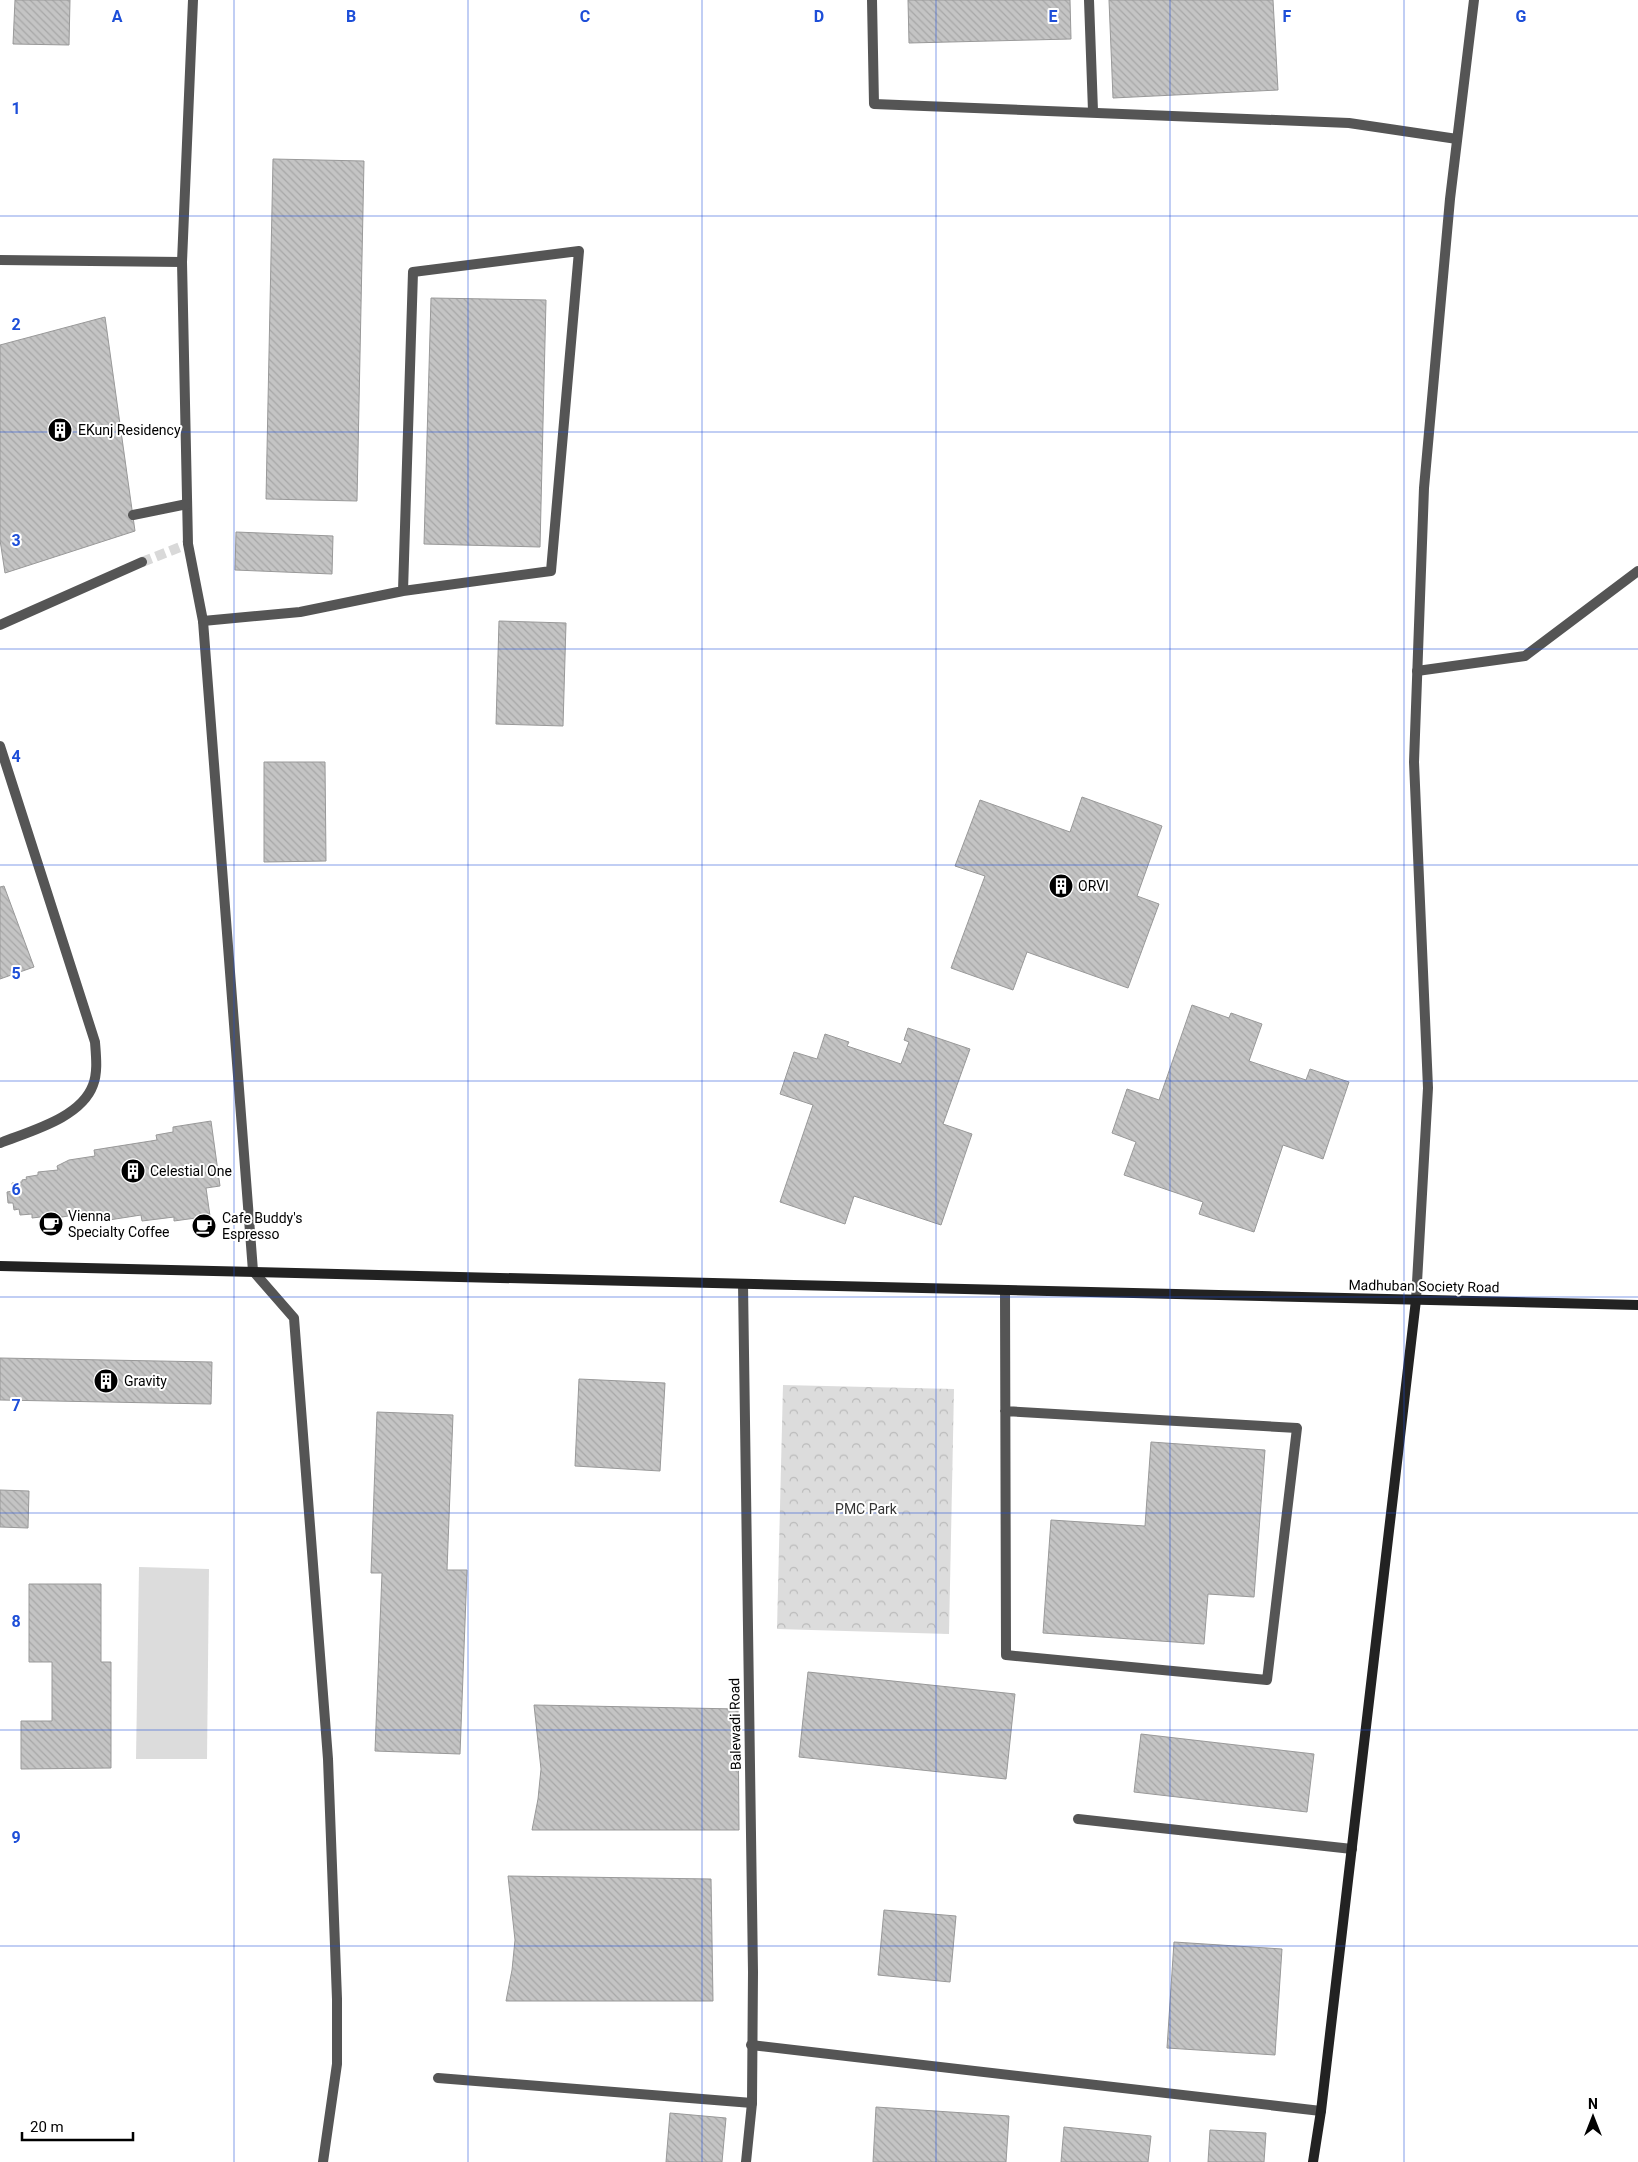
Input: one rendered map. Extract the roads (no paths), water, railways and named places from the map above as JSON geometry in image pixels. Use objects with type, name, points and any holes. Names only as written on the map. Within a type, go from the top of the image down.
[{"type":"street","points":[[193,0],[182,262],[188,544],[203,621],[253,1272],[294,1318],[328,1759],[337,1999],[337,2064],[323,2162]]},
{"type":"street","points":[[872,0],[874,104],[1093,111],[1349,123],[1458,139]]},
{"type":"street","points":[[1089,0],[1093,111]]},
{"type":"street","points":[[1313,2162],[1321,2111],[1416,1300],[1428,1088],[1414,762],[1424,488],[1450,199],[1474,0]]},
{"type":"street","points":[[203,621],[300,612],[403,591],[551,570],[579,251],[413,272],[403,591]]},
{"type":"street","points":[[0,260],[182,262]]},
{"type":"street","points":[[133,515],[187,504]]},
{"type":"street","points":[[0,625],[142,562]]},
{"type":"street","points":[[1417,671],[1525,656],[1638,571]]},
{"type":"street","points":[[0,746],[96,1042],[96,1064],[93,1085],[71,1113],[0,1143]]},
{"type":"street","name":"Madhuban Society Road","points":[[0,1266],[1638,1304]]},
{"type":"street","name":"Balewadi Road","points":[[743,1284],[753,1972],[752,2103],[746,2162]]},
{"type":"street","points":[[1005,1290],[1005,1411],[1006,1655],[1267,1680],[1297,1428],[1005,1411]]},
{"type":"street","points":[[1078,1819],[1352,1849]]},
{"type":"street","points":[[751,2045],[1321,2111]]},
{"type":"street","points":[[438,2078],[752,2103]]},
{"type":"tunnel","points":[[142,562],[188,544]]},
{"type":"place","name":"EKunj Residency","points":[[60,430]]},
{"type":"place","name":"ORVI","points":[[1061,886]]},
{"type":"place","name":"Celestial One","points":[[133,1171]]},
{"type":"place","name":"Vienna Specialty Coffee","points":[[51,1224]]},
{"type":"place","name":"Cafe Buddy's Espresso","points":[[204,1226]]},
{"type":"place","name":"Gravity","points":[[106,1381]]},
{"type":"park label","name":"PMC Park","points":[[866,1509]]}]
